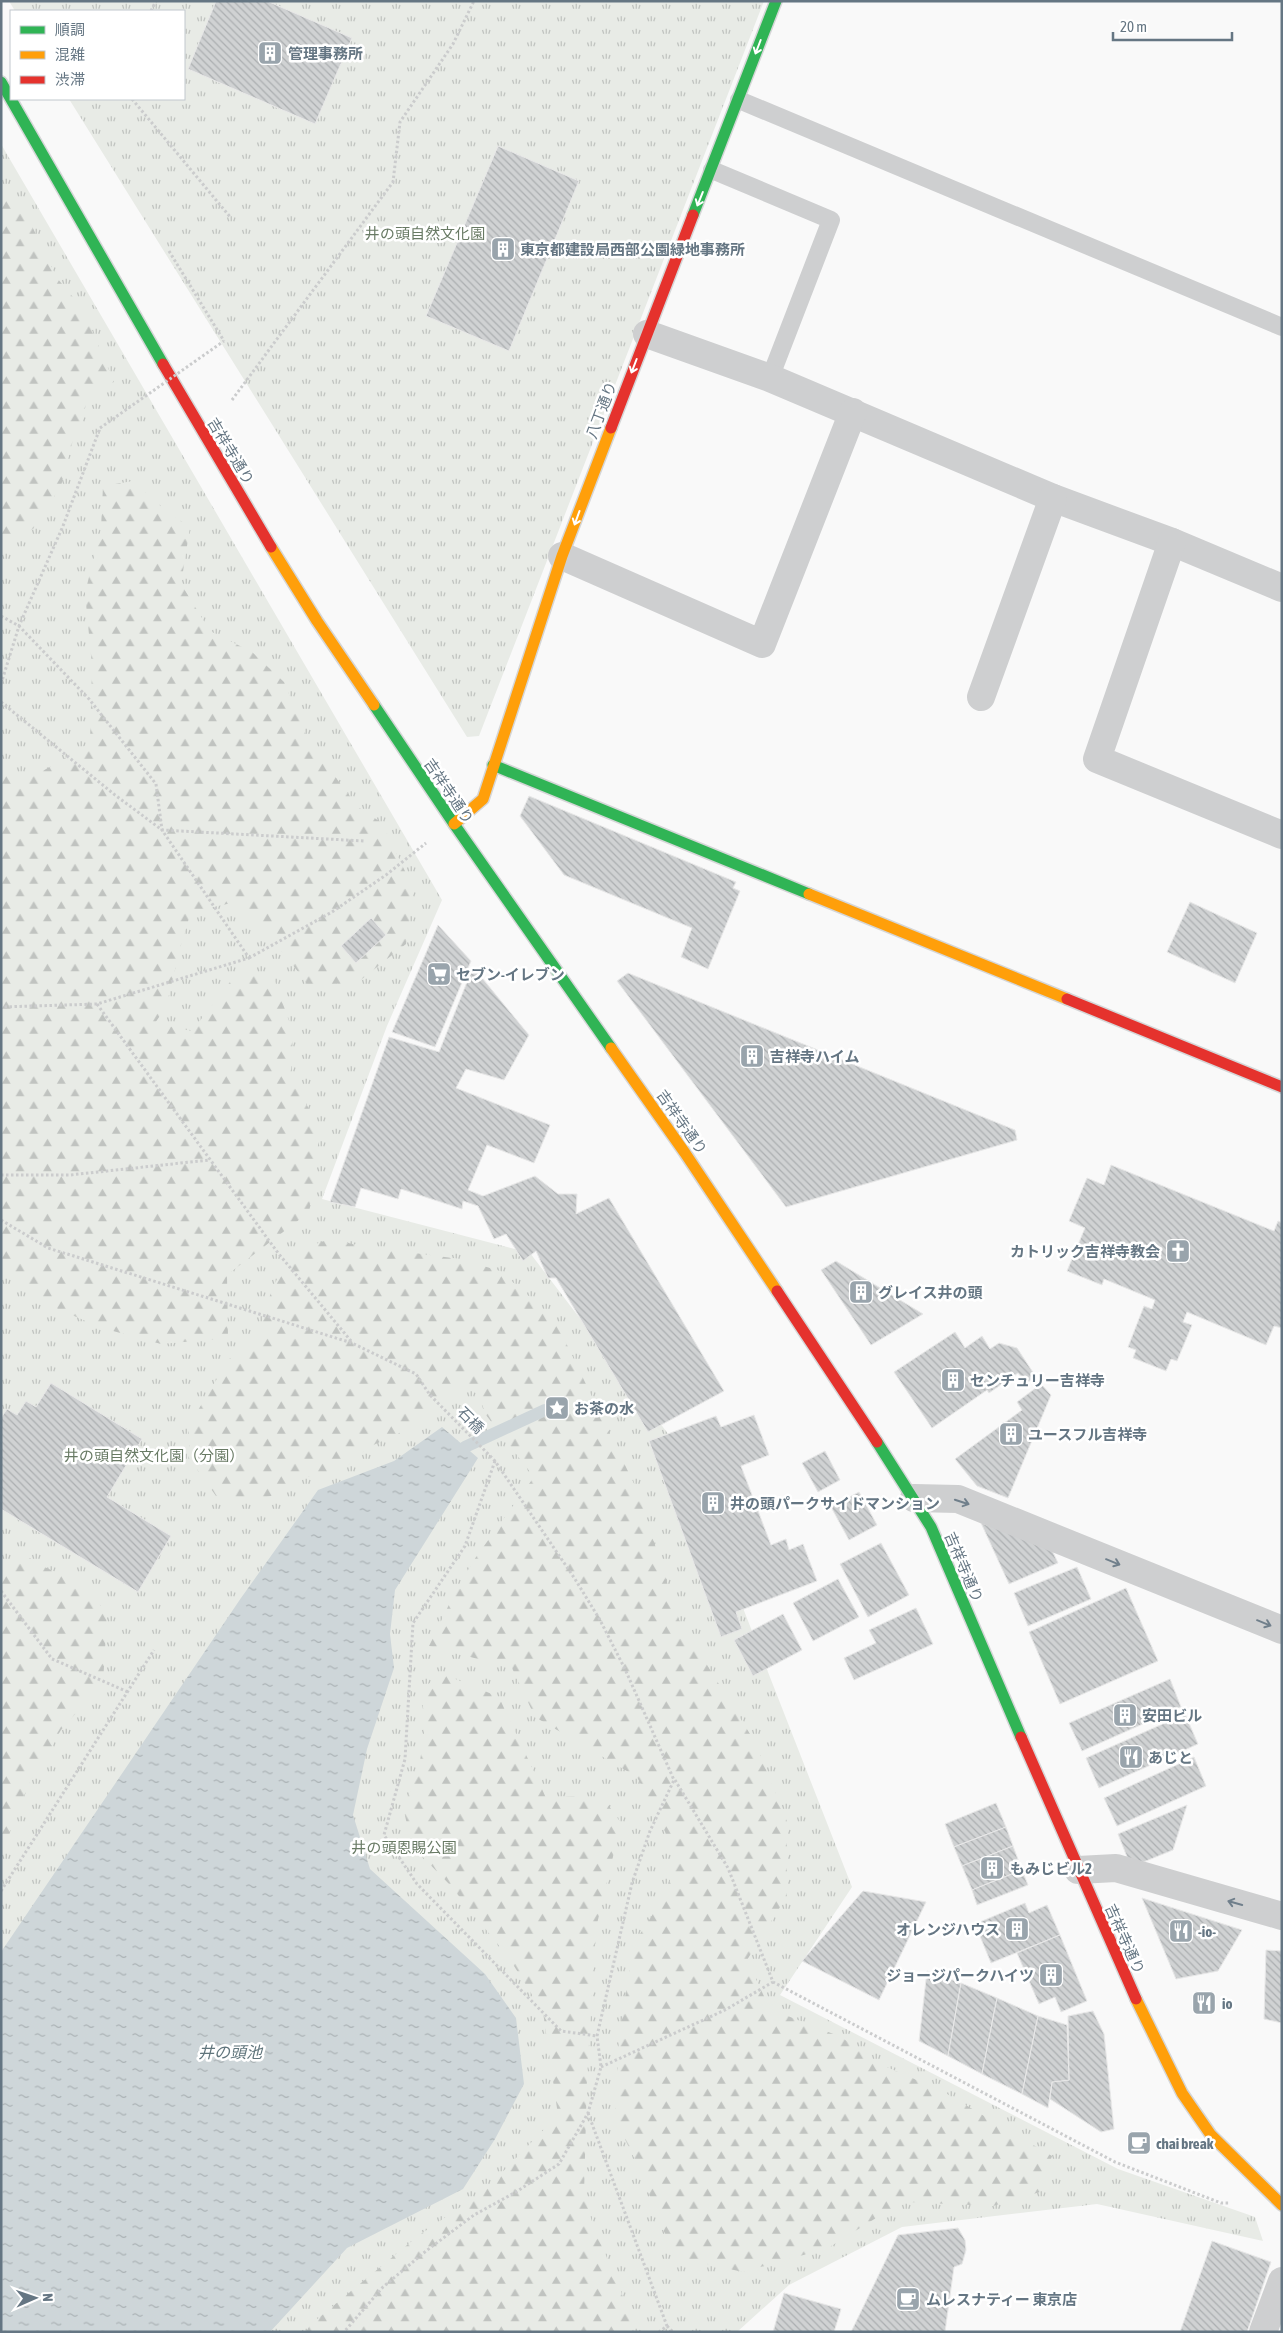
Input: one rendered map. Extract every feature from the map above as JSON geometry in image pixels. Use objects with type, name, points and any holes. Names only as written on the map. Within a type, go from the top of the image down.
[{"type":"main road","name":"八丁通り","points":[[454,824],[484,799],[562,556],[776,1]]},
{"type":"main road","name":"吉祥寺通り","points":[[1,82],[10,98]]},
{"type":"main road","name":"吉祥寺通り","points":[[11,100],[223,468],[337,652],[454,824],[686,1153],[914,1498],[931,1527],[1078,1870],[1155,2041],[1182,2093],[1211,2135],[1280,2204]]},
{"type":"main road","points":[[494,765],[1282,1087]]},
{"type":"street","points":[[647,334],[770,378],[1053,498],[1172,542],[1282,588]]},
{"type":"street","points":[[562,556],[762,644],[852,412]]},
{"type":"street","points":[[981,696],[1053,498]]},
{"type":"street","points":[[1172,542],[1097,759],[1282,835]]},
{"type":"street","points":[[914,1498],[958,1499],[1282,1630]]},
{"type":"street","points":[[1078,1870],[1116,1868],[1282,1916]]},
{"type":"street","points":[[1263,2332],[1282,2281]]},
{"type":"lane","points":[[738,100],[1282,327]]},
{"type":"lane","points":[[712,170],[831,220],[770,378]]},
{"type":"path","points":[[232,400],[392,182],[400,122],[453,44],[474,1]]},
{"type":"path","points":[[133,100],[230,218]]},
{"type":"path","points":[[1,684],[20,626],[63,526],[100,428],[224,341],[169,251]]},
{"type":"path","points":[[1,616],[20,626],[89,699],[156,784],[162,830]]},
{"type":"path","points":[[1,702],[162,830],[249,958]]},
{"type":"path","points":[[1,1007],[97,1004],[249,958],[332,912],[454,824]]},
{"type":"path","points":[[162,830],[364,841]]},
{"type":"path","points":[[97,1004],[278,1253],[352,1343]]},
{"type":"path","points":[[1,1175],[70,1175],[210,1160]]},
{"type":"path","name":"石橋","points":[[1,1220],[48,1248],[352,1343],[416,1374],[430,1395],[495,1461],[576,1579],[600,1620],[649,1720],[674,1780],[728,1868],[773,1982]]},
{"type":"path","points":[[495,1461],[465,1546],[413,1623],[405,1759],[384,1835],[417,1884],[562,2031],[597,2036]]},
{"type":"path","points":[[1,1591],[52,1659],[128,1692]]},
{"type":"path","points":[[1,1891],[154,1650]]},
{"type":"path","points":[[344,2332],[383,2287],[426,2250],[474,2215],[516,2192],[559,2164],[588,2113],[601,2067],[597,2036],[613,1958],[632,1883],[650,1831],[674,1780]]},
{"type":"path","points":[[601,2067],[725,2010],[773,1982],[1115,2162],[1221,2203],[1280,2204]]},
{"type":"path","points":[[588,2113],[667,2326],[673,2332]]},
{"type":"path","points":[[659,2332],[667,2326]]},
{"type":"green space","name":"井の頭自然文化園","points":[[9,1],[764,1],[479,736],[467,737],[70,100],[185,100],[185,10],[14,10]]},
{"type":"green space","name":"井の頭恩賜公園","points":[[1,144],[442,900],[387,1026],[322,1199],[530,1253],[682,1452],[852,1887],[780,1995],[1118,2169],[1255,2217],[1263,2241],[1097,2204],[902,2227],[789,2285],[737,2332],[1,2332]]},
{"type":"green space","points":[[1,182],[30,222],[57,278],[83,309],[114,382],[89,391],[81,426],[73,440],[61,486],[33,529],[9,541],[1,540]]},
{"type":"green space","points":[[133,481],[165,510],[190,527],[181,584],[210,631],[252,652],[284,682],[309,742],[358,807],[382,823],[413,888],[406,944],[357,983],[308,985],[286,956],[236,902],[191,912],[166,1007],[155,1023],[192,1031],[237,973],[273,976],[293,1032],[291,1075],[319,1128],[316,1178],[308,1213],[227,1275],[228,1338],[161,1344],[102,1328],[58,1309],[5,1266],[1,1255],[1,769],[7,772],[41,772],[90,743],[92,666],[85,593],[101,529],[103,486]]},
{"type":"green space","points":[[331,1239],[361,1246],[460,1259],[500,1271],[554,1318],[638,1492],[679,1620],[755,1742],[787,1821],[787,1896],[747,1960],[770,2009],[841,2037],[882,2065],[942,2091],[1052,2156],[1040,2192],[993,2206],[907,2202],[884,2213],[828,2248],[743,2272],[680,2258],[657,2220],[645,2180],[615,2119],[619,2038],[633,1945],[665,1895],[678,1857],[637,1777],[535,1717],[512,1668],[429,1646],[457,1588],[476,1557],[534,1477],[486,1415],[478,1394],[460,1385],[421,1423],[367,1448],[345,1468],[294,1480],[271,1496],[243,1502],[216,1496],[189,1458],[189,1425],[229,1359],[256,1344],[277,1278],[297,1255],[312,1246]]},
{"type":"green space","points":[[21,1552],[40,1565],[89,1587],[107,1616],[103,1683],[61,1730],[30,1781],[1,1853],[1,1569]]},
{"type":"green space","points":[[441,1673],[499,1697],[546,1798],[575,1796],[604,1799],[621,1823],[596,1928],[587,2077],[584,2195],[593,2225],[621,2291],[633,2332],[306,2332],[310,2325],[418,2236],[484,2191],[558,2115],[543,2012],[509,1958],[450,1885],[412,1846],[403,1807],[418,1774],[424,1735],[422,1690]]},
{"type":"water","name":"井の頭池","points":[[442,1427],[478,1458],[395,1590],[390,1634],[394,1668],[367,1749],[353,1815],[370,1869],[485,1974],[516,2018],[524,2084],[495,2139],[463,2189],[347,2248],[270,2332],[1,2332],[1,1952],[241,1598],[318,1490],[394,1461]]},
{"type":"building","name":"管理事務所","points":[[216,1],[267,1],[352,38],[315,124],[188,69]]},
{"type":"building","name":"東京都建設局西部公園緑地事務所","points":[[498,146],[579,181],[509,351],[426,316]]},
{"type":"building","points":[[529,796],[736,882],[733,888],[740,891],[708,969],[681,957],[692,928],[564,875],[520,816]]},
{"type":"building","points":[[1190,902],[1257,933],[1235,983],[1167,952]]},
{"type":"building","points":[[371,918],[386,935],[356,963],[341,946]]},
{"type":"building","points":[[438,925],[471,961],[435,1047],[392,1032]]},
{"type":"building","points":[[473,967],[529,1035],[504,1080],[466,1069],[456,1088],[550,1125],[534,1163],[487,1145],[468,1190],[483,1196],[535,1176],[558,1194],[577,1194],[576,1214],[609,1198],[724,1391],[648,1432],[556,1278],[548,1278],[536,1251],[523,1261],[506,1234],[494,1239],[478,1206],[463,1201],[462,1209],[401,1189],[398,1199],[361,1188],[355,1207],[330,1202],[389,1037],[439,1052]]},
{"type":"building","name":"吉祥寺ハイム","points":[[628,973],[1015,1130],[1017,1140],[786,1207],[617,981]]},
{"type":"building","name":"カトリック吉祥寺教会","points":[[1111,1165],[1274,1231],[1278,1221],[1282,1223],[1282,1328],[1274,1326],[1266,1345],[1187,1312],[1183,1322],[1192,1325],[1177,1361],[1171,1359],[1166,1371],[1133,1358],[1136,1350],[1128,1347],[1144,1306],[1152,1309],[1155,1300],[1104,1279],[1102,1285],[1067,1271],[1085,1228],[1069,1221],[1087,1178],[1104,1185]]},
{"type":"building","name":"グレイス井の頭","points":[[836,1261],[923,1314],[871,1345],[821,1270]]},
{"type":"building","name":"センチュリー吉祥寺","points":[[955,1332],[965,1348],[982,1336],[990,1349],[999,1343],[1017,1348],[1036,1377],[1026,1383],[1018,1373],[989,1393],[987,1390],[932,1428],[894,1372]]},
{"type":"building","points":[[51,1383],[142,1439],[107,1497],[171,1536],[138,1592],[1,1509],[1,1418],[7,1409],[17,1415],[26,1401],[36,1407]]},
{"type":"building","name":"ユースフル吉祥寺","points":[[1041,1384],[1051,1395],[1008,1498],[977,1486],[955,1459],[1022,1410],[1017,1402]]},
{"type":"building","name":"井の頭パークサイドマンション","points":[[754,1415],[769,1455],[741,1466],[771,1545],[786,1539],[789,1550],[803,1544],[817,1581],[736,1612],[742,1629],[721,1637],[649,1441],[716,1416],[721,1427]]},
{"type":"building","points":[[825,1451],[840,1480],[818,1492],[802,1463]]},
{"type":"building","points":[[859,1492],[877,1525],[849,1540],[831,1507]]},
{"type":"building","points":[[981,1523],[1050,1546],[1058,1563],[1009,1584]]},
{"type":"building","points":[[881,1543],[909,1595],[868,1617],[840,1564]]},
{"type":"building","points":[[1077,1567],[1091,1599],[1028,1626],[1014,1593]]},
{"type":"building","points":[[838,1579],[859,1617],[813,1641],[793,1603]]},
{"type":"building","points":[[1126,1588],[1158,1661],[1060,1704],[1029,1632]]},
{"type":"building","points":[[916,1608],[933,1644],[854,1680],[844,1658],[876,1643],[869,1630]]},
{"type":"building","points":[[783,1614],[802,1650],[753,1676],[734,1640]]},
{"type":"building","name":"安田ビル","points":[[1170,1679],[1181,1707],[1082,1751],[1069,1723]]},
{"type":"building","points":[[1185,1714],[1198,1744],[1099,1788],[1086,1758]]},
{"type":"building","points":[[1194,1757],[1206,1786],[1117,1826],[1104,1798]]},
{"type":"building","points":[[996,1803],[1006,1827],[954,1847],[945,1824]]},
{"type":"building","points":[[1187,1805],[1173,1850],[1131,1867],[1118,1834]]},
{"type":"building","points":[[1006,1827],[1013,1846],[962,1866],[954,1847]]},
{"type":"building","name":"もみじビル2","points":[[1013,1846],[1022,1870],[972,1890],[962,1866]]},
{"type":"building","points":[[1022,1870],[1028,1885],[977,1905],[972,1890]]},
{"type":"building","points":[[863,1891],[926,1902],[879,2000],[802,1961]]},
{"type":"building","points":[[1142,1898],[1242,1930],[1218,1971],[1176,1979]]},
{"type":"building","name":"オレンジハウス","points":[[1025,1903],[1029,1913],[1047,1905],[1060,1935],[991,1963],[975,1924]]},
{"type":"building","name":"ジョージパークハイツ","points":[[1060,1935],[1087,2001],[1061,2012],[1055,1997],[1039,2004],[1017,1953]]},
{"type":"building","points":[[1266,1950],[1282,1951],[1282,2023],[1264,2019]]},
{"type":"building","points":[[927,1971],[961,1983],[948,2056],[919,2041]]},
{"type":"building","points":[[961,1983],[997,1998],[982,2074],[948,2056]]},
{"type":"building","points":[[997,1998],[1038,2016],[1022,2094],[982,2074]]},
{"type":"building","points":[[1093,2011],[1104,2034],[1114,2129],[1101,2132],[1050,2099],[1052,2082],[1069,2080],[1068,2016]]},
{"type":"building","points":[[1038,2016],[1067,2025],[1069,2080],[1052,2082],[1048,2108],[1022,2094]]},
{"type":"building","name":"ムレスナティー 東京店","points":[[958,2228],[965,2240],[966,2250],[962,2264],[954,2267],[945,2332],[851,2332],[898,2235]]},
{"type":"building","points":[[1212,2241],[1271,2262],[1247,2332],[1180,2332]]},
{"type":"building","points":[[784,2293],[841,2309],[834,2332],[773,2332]]},
{"type":"waterway","points":[[465,1447],[545,1410]]},
{"type":"traffic: fast","points":[[693,215],[776,1]]},
{"type":"traffic: fast","points":[[1,82],[10,98]]},
{"type":"traffic: fast","points":[[11,100],[163,364]]},
{"type":"traffic: fast","points":[[374,705],[454,824],[611,1048]]},
{"type":"traffic: fast","points":[[493,765],[809,894]]},
{"type":"traffic: fast","points":[[877,1442],[931,1527],[1021,1737]]},
{"type":"traffic: slow","points":[[454,824],[483,799],[562,556],[611,428]]},
{"type":"traffic: slow","points":[[271,547],[317,621],[374,705]]},
{"type":"traffic: slow","points":[[809,894],[1067,999]]},
{"type":"traffic: slow","points":[[611,1048],[685,1153],[777,1291]]},
{"type":"traffic: slow","points":[[1136,1999],[1182,2093],[1211,2135],[1282,2205]]},
{"type":"traffic: jam","points":[[611,428],[693,215]]},
{"type":"traffic: jam","points":[[163,364],[271,547]]},
{"type":"traffic: jam","points":[[1067,999],[1282,1087]]},
{"type":"traffic: jam","points":[[777,1291],[877,1442]]},
{"type":"traffic: jam","points":[[1021,1737],[1136,1999]]},
{"type":"place","name":"管理事務所","points":[[270,53]]},
{"type":"place","name":"東京都建設局西部公園緑地事務所","points":[[503,249]]},
{"type":"place","name":"セブン-イレブン","points":[[439,974]]},
{"type":"place","name":"吉祥寺ハイム","points":[[752,1056]]},
{"type":"place","name":"カトリック吉祥寺教会","points":[[1178,1251]]},
{"type":"place","name":"グレイス井の頭","points":[[861,1292]]},
{"type":"place","name":"センチュリー吉祥寺","points":[[953,1380]]},
{"type":"place","name":"お茶の水","points":[[557,1408]]},
{"type":"place","name":"ユースフル吉祥寺","points":[[1011,1434]]},
{"type":"place","name":"井の頭パークサイドマンション","points":[[713,1503]]},
{"type":"place","name":"安田ビル","points":[[1125,1715]]},
{"type":"place","name":"あじと","points":[[1131,1757]]},
{"type":"place","name":"もみじビル2","points":[[992,1868]]},
{"type":"place","name":"オレンジハウス","points":[[1017,1929]]},
{"type":"place","name":"-io-","points":[[1181,1931]]},
{"type":"place","name":"ジョージパークハイツ","points":[[1051,1975]]},
{"type":"place","name":"io","points":[[1204,2003]]},
{"type":"place","name":"chai break","points":[[1139,2143]]},
{"type":"place","name":"ムレスナティー 東京店","points":[[908,2299]]},
{"type":"park label","name":"井の頭自然文化園（分園）","points":[[154,1455]]}]
